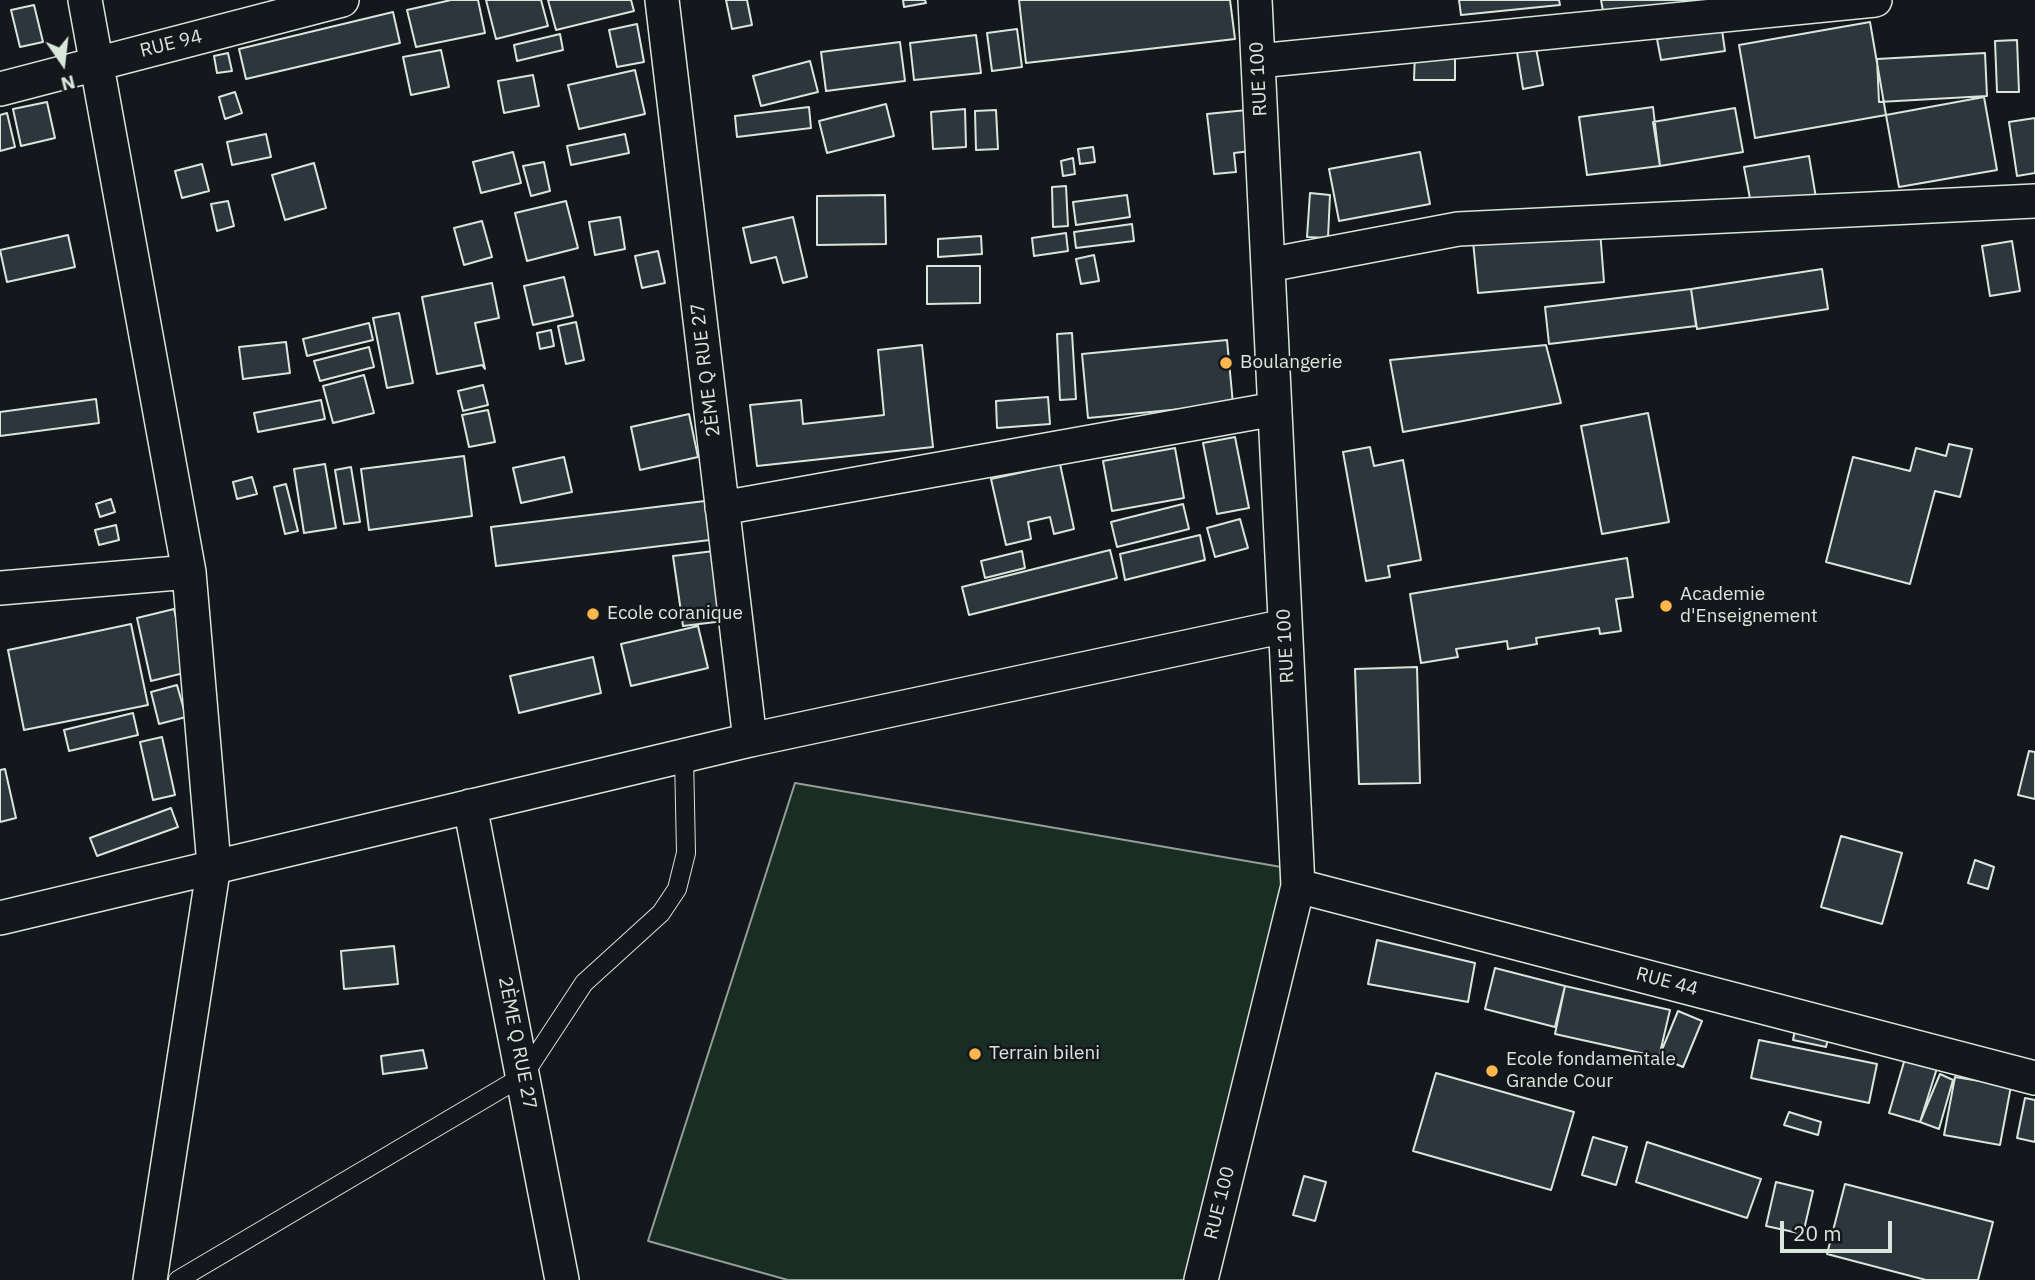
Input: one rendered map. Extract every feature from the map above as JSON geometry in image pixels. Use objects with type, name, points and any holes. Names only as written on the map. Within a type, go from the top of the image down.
[{"type":"street","points":[[85,0],[189,572],[215,865],[150,1280]]},
{"type":"street","name":"RUE 94","points":[[0,89],[342,0]]},
{"type":"street","name":"2ÈME Q RUE 27","points":[[662,0],[750,740]]},
{"type":"street","name":"RUE 100","points":[[1201,1280],[1298,886],[1255,0]]},
{"type":"street","points":[[1258,61],[1875,0]]},
{"type":"street","points":[[1268,265],[1458,229],[2035,201]]},
{"type":"street","points":[[722,508],[1275,409]]},
{"type":"street","points":[[0,588],[189,572]]},
{"type":"street","points":[[0,918],[750,740],[1285,626]]},
{"type":"street","name":"2ÈME Q RUE 27","points":[[470,806],[562,1280]]},
{"type":"street","name":"RUE 44","points":[[1298,886],[2035,1078]]},
{"type":"lane","points":[[178,1280],[523,1076],[584,983],[661,913],[677,889],[686,853],[684,756]]},
{"type":"green space","name":"Terrain bileni","points":[[795,783],[1287,868],[1186,1280],[788,1280],[648,1241]]},
{"type":"building","points":[[451,0],[478,0],[485,33],[416,47],[407,10]]},
{"type":"building","points":[[486,0],[541,0],[548,26],[496,39]]},
{"type":"building","points":[[548,0],[631,0],[634,11],[556,30]]},
{"type":"building","points":[[726,0],[747,0],[752,25],[732,29]]},
{"type":"building","points":[[903,0],[925,0],[926,3],[904,7]]},
{"type":"building","points":[[1019,0],[1230,0],[1235,39],[1026,63]]},
{"type":"building","points":[[1459,0],[1559,0],[1560,5],[1461,15]]},
{"type":"building","points":[[1601,0],[1702,0],[1703,3],[1605,22]]},
{"type":"building","points":[[34,5],[43,42],[20,47],[11,10]]},
{"type":"building","points":[[393,12],[400,43],[246,79],[239,49]]},
{"type":"building","points":[[1870,22],[1886,115],[1755,138],[1739,45]]},
{"type":"building","points":[[637,24],[644,62],[617,67],[609,30]]},
{"type":"building","points":[[1017,29],[1022,67],[992,71],[987,33]]},
{"type":"building","points":[[1722,30],[1725,51],[1661,60],[1657,39]]},
{"type":"building","points":[[560,34],[563,50],[517,61],[514,45]]},
{"type":"building","points":[[976,35],[981,73],[914,80],[910,43]]},
{"type":"building","points":[[2017,40],[2019,92],[1997,92],[1995,41]]},
{"type":"building","points":[[900,42],[905,81],[826,91],[821,52]]},
{"type":"building","points":[[1536,48],[1543,85],[1523,89],[1517,52]]},
{"type":"building","points":[[441,50],[449,87],[411,95],[403,57]]},
{"type":"building","points":[[1455,51],[1455,80],[1414,80],[1415,52]]},
{"type":"building","points":[[228,53],[232,71],[217,73],[214,56]]},
{"type":"building","points":[[1985,53],[1987,96],[1879,102],[1877,59]]},
{"type":"building","points":[[810,61],[818,92],[761,106],[753,76]]},
{"type":"building","points":[[635,70],[645,114],[579,129],[568,85]]},
{"type":"building","points":[[533,75],[539,106],[504,113],[498,81]]},
{"type":"building","points":[[235,92],[242,113],[225,119],[219,97]]},
{"type":"building","points":[[1984,97],[1997,170],[1899,187],[1886,115]]},
{"type":"building","points":[[47,102],[55,138],[21,146],[13,109]]},
{"type":"building","points":[[886,104],[894,136],[827,153],[819,121]]},
{"type":"building","points":[[809,107],[811,128],[737,137],[735,116]]},
{"type":"building","points":[[1653,107],[1660,166],[1587,175],[1579,117]]},
{"type":"building","points":[[1735,108],[1743,152],[1660,166],[1653,122]]},
{"type":"building","points":[[965,109],[966,147],[933,149],[931,112]]},
{"type":"building","points":[[996,110],[998,149],[976,150],[975,111]]},
{"type":"building","points":[[1247,110],[1251,151],[1234,153],[1236,172],[1214,174],[1207,114]]},
{"type":"building","points":[[7,113],[15,147],[0,151],[0,115]]},
{"type":"building","points":[[2035,118],[2035,173],[2017,176],[2009,122]]},
{"type":"building","points":[[266,134],[271,157],[232,165],[227,142]]},
{"type":"building","points":[[625,134],[629,153],[571,165],[567,146]]},
{"type":"building","points":[[1093,147],[1095,162],[1080,164],[1078,149]]},
{"type":"building","points":[[513,152],[521,183],[481,193],[473,162]]},
{"type":"building","points":[[1420,152],[1430,204],[1339,221],[1329,169]]},
{"type":"building","points":[[1809,156],[1816,198],[1752,209],[1744,167]]},
{"type":"building","points":[[1073,158],[1075,174],[1063,176],[1061,161]]},
{"type":"building","points":[[544,162],[550,191],[531,196],[523,166]]},
{"type":"building","points":[[314,163],[326,208],[285,220],[272,175]]},
{"type":"building","points":[[202,164],[209,191],[182,198],[175,171]]},
{"type":"building","points":[[1066,186],[1068,226],[1053,227],[1052,187]]},
{"type":"building","points":[[1310,193],[1330,195],[1328,238],[1307,237]]},
{"type":"building","points":[[885,195],[886,244],[817,245],[817,196]]},
{"type":"building","points":[[1127,195],[1130,217],[1076,225],[1073,202]]},
{"type":"building","points":[[228,201],[234,226],[217,231],[211,204]]},
{"type":"building","points":[[566,201],[578,248],[527,261],[515,213]]},
{"type":"building","points":[[620,217],[625,249],[595,255],[589,222]]},
{"type":"building","points":[[793,217],[807,277],[783,283],[776,257],[751,263],[743,228]]},
{"type":"building","points":[[482,221],[492,257],[464,265],[454,228]]},
{"type":"building","points":[[1132,224],[1134,241],[1076,248],[1074,232]]},
{"type":"building","points":[[1600,230],[1604,282],[1478,293],[1473,241]]},
{"type":"building","points":[[1066,233],[1068,251],[1034,256],[1032,238]]},
{"type":"building","points":[[68,235],[75,267],[7,282],[0,250]]},
{"type":"building","points":[[981,236],[982,254],[938,257],[938,239]]},
{"type":"building","points":[[2012,241],[2020,291],[1990,296],[1982,246]]},
{"type":"building","points":[[658,251],[665,283],[642,288],[635,256]]},
{"type":"building","points":[[1094,255],[1099,281],[1081,284],[1076,259]]},
{"type":"building","points":[[927,266],[980,266],[980,303],[927,304]]},
{"type":"building","points":[[1822,269],[1828,309],[1697,329],[1691,289]]},
{"type":"building","points":[[564,277],[573,316],[533,325],[524,286]]},
{"type":"building","points":[[492,283],[499,318],[475,323],[485,369],[482,365],[437,374],[422,297]]},
{"type":"building","points":[[1691,289],[1696,326],[1549,344],[1545,307]]},
{"type":"building","points":[[399,313],[413,383],[387,388],[373,318]]},
{"type":"building","points":[[576,322],[584,360],[566,364],[558,326]]},
{"type":"building","points":[[369,323],[373,340],[307,356],[303,339]]},
{"type":"building","points":[[551,330],[554,346],[540,349],[537,333]]},
{"type":"building","points":[[1072,333],[1076,399],[1060,400],[1057,334]]},
{"type":"building","points":[[1227,340],[1233,404],[1088,418],[1082,354]]},
{"type":"building","points":[[286,342],[290,373],[243,379],[239,347]]},
{"type":"building","points":[[922,345],[933,447],[757,466],[750,405],[801,400],[803,424],[884,415],[878,350]]},
{"type":"building","points":[[1546,345],[1561,403],[1403,432],[1390,360]]},
{"type":"building","points":[[369,347],[374,367],[320,381],[314,361]]},
{"type":"building","points":[[364,375],[374,413],[333,423],[323,386]]},
{"type":"building","points":[[483,385],[488,405],[463,411],[458,391]]},
{"type":"building","points":[[1048,397],[1050,424],[997,428],[996,401]]},
{"type":"building","points":[[96,399],[99,423],[0,436],[0,412]]},
{"type":"building","points":[[321,400],[325,419],[258,432],[254,413]]},
{"type":"building","points":[[488,410],[495,442],[469,447],[462,415]]},
{"type":"building","points":[[1648,413],[1669,522],[1602,534],[1581,426]]},
{"type":"building","points":[[689,414],[698,457],[640,470],[631,427]]},
{"type":"building","points":[[1235,437],[1249,508],[1217,514],[1203,443]]},
{"type":"building","points":[[1949,444],[1972,449],[1960,497],[1935,491],[1910,584],[1826,562],[1853,457],[1910,471],[1916,448],[1946,456]]},
{"type":"building","points":[[1370,447],[1374,466],[1403,460],[1421,560],[1388,566],[1390,577],[1366,581],[1343,452]]},
{"type":"building","points":[[1175,448],[1184,498],[1112,511],[1103,461]]},
{"type":"building","points":[[464,456],[472,516],[369,530],[361,469]]},
{"type":"building","points":[[564,457],[572,492],[521,503],[513,468]]},
{"type":"building","points":[[325,464],[336,528],[304,533],[294,469]]},
{"type":"building","points":[[1060,464],[1074,529],[1054,534],[1050,517],[1028,522],[1031,539],[1006,545],[991,479]]},
{"type":"building","points":[[351,467],[360,522],[344,524],[335,470]]},
{"type":"building","points":[[252,477],[257,494],[237,499],[233,482]]},
{"type":"building","points":[[286,484],[298,531],[285,534],[274,487]]},
{"type":"building","points":[[111,499],[115,512],[100,517],[96,504]]},
{"type":"building","points":[[705,501],[710,540],[496,566],[491,527]]},
{"type":"building","points":[[1183,504],[1189,529],[1117,547],[1111,522]]},
{"type":"building","points":[[1240,519],[1248,548],[1215,557],[1207,528]]},
{"type":"building","points":[[116,525],[119,540],[99,545],[95,530]]},
{"type":"building","points":[[1200,535],[1205,560],[1125,580],[1120,554]]},
{"type":"building","points":[[1110,550],[1117,578],[969,615],[962,587]]},
{"type":"building","points":[[714,551],[724,621],[683,626],[673,556]]},
{"type":"building","points":[[1022,551],[1025,568],[985,578],[981,561]]},
{"type":"building","points":[[1627,558],[1633,597],[1616,599],[1621,631],[1600,634],[1599,628],[1536,638],[1537,644],[1508,649],[1507,641],[1456,649],[1458,657],[1421,663],[1410,594]]},
{"type":"building","points":[[174,609],[188,672],[151,681],[137,618]]},
{"type":"building","points":[[131,624],[148,705],[24,730],[8,650]]},
{"type":"building","points":[[698,626],[708,668],[631,686],[621,644]]},
{"type":"building","points":[[593,657],[601,693],[519,713],[510,676]]},
{"type":"building","points":[[1417,667],[1420,783],[1359,784],[1355,669]]},
{"type":"building","points":[[177,685],[186,717],[159,724],[151,692]]},
{"type":"building","points":[[133,713],[138,735],[69,751],[64,730]]},
{"type":"building","points":[[162,737],[175,795],[153,800],[140,742]]},
{"type":"building","points":[[2029,751],[2035,752],[2035,799],[2018,795]]},
{"type":"building","points":[[5,769],[16,818],[0,822],[0,770]]},
{"type":"building","points":[[171,808],[178,827],[97,856],[90,838]]},
{"type":"building","points":[[1841,836],[1902,853],[1882,924],[1821,907]]},
{"type":"building","points":[[1975,860],[1994,867],[1988,889],[1968,883]]},
{"type":"building","points":[[1377,940],[1475,963],[1468,1002],[1368,984]]},
{"type":"building","points":[[394,946],[398,984],[344,989],[341,951]]},
{"type":"building","points":[[1495,968],[1565,986],[1555,1027],[1485,1009]]},
{"type":"building","points":[[1565,986],[1670,1010],[1659,1057],[1555,1034]]},
{"type":"building","points":[[1678,1011],[1702,1021],[1683,1067],[1659,1057]]},
{"type":"building","points":[[1797,1020],[1831,1027],[1826,1047],[1793,1040]]},
{"type":"building","points":[[1759,1040],[1877,1064],[1869,1103],[1751,1078]]},
{"type":"building","points":[[423,1050],[427,1068],[383,1074],[381,1056]]},
{"type":"building","points":[[1906,1055],[1938,1065],[1920,1122],[1889,1113]]},
{"type":"building","points":[[1436,1073],[1574,1112],[1551,1190],[1413,1151]]},
{"type":"building","points":[[1940,1074],[1953,1080],[1939,1129],[1920,1122]]},
{"type":"building","points":[[1955,1077],[2011,1086],[2000,1145],[1944,1135]]},
{"type":"building","points":[[2025,1098],[2035,1100],[2035,1142],[2017,1138]]},
{"type":"building","points":[[1789,1112],[1821,1122],[1818,1135],[1784,1125]]},
{"type":"building","points":[[1593,1137],[1627,1147],[1616,1185],[1582,1175]]},
{"type":"building","points":[[1647,1142],[1761,1179],[1747,1218],[1636,1182]]},
{"type":"building","points":[[1304,1176],[1326,1182],[1315,1221],[1293,1215]]},
{"type":"building","points":[[1776,1182],[1813,1191],[1803,1234],[1766,1226]]},
{"type":"building","points":[[1845,1184],[1993,1222],[1978,1280],[1926,1280],[1827,1254]]},
{"type":"place","name":"Boulangerie","points":[[1226,363]]},
{"type":"place","name":"Academie d'Enseignement","points":[[1666,606]]},
{"type":"place","name":"Ecole coranique","points":[[593,614]]},
{"type":"place","name":"Terrain bileni","points":[[975,1054]]},
{"type":"place","name":"Ecole fondamentale Grande Cour","points":[[1492,1071]]}]
